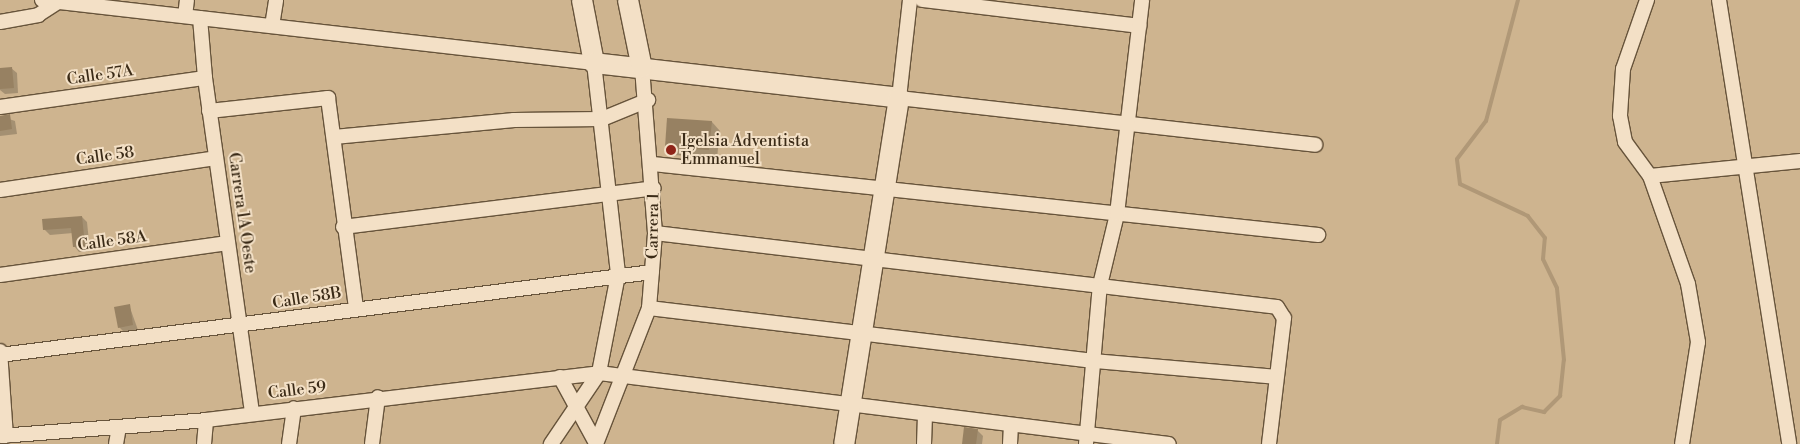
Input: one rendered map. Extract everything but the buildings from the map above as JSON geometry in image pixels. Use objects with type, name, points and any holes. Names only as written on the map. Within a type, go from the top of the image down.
[{"type":"street","points":[[42,0],[87,3],[200,18],[1315,145]]},
{"type":"street","points":[[185,16],[187,0]]},
{"type":"street","points":[[272,26],[276,0]]},
{"type":"street","points":[[551,444],[575,404],[599,372],[618,275],[612,195],[594,63],[582,0]]},
{"type":"street","name":"Carrera 1","points":[[596,443],[625,378],[648,308],[655,233],[653,164],[648,100],[628,0]]},
{"type":"street","points":[[844,444],[899,98],[910,0]]},
{"type":"street","points":[[922,0],[1139,26]]},
{"type":"street","points":[[1086,440],[1100,285],[1117,214],[1126,123],[1142,0]]},
{"type":"street","points":[[1647,0],[1623,69],[1620,116],[1625,142],[1650,176],[1688,284],[1698,342],[1682,444]]},
{"type":"street","points":[[1719,0],[1788,444]]},
{"type":"street","points":[[0,22],[38,15],[58,2]]},
{"type":"street","name":"Carrera 1A Oeste","points":[[200,18],[204,78],[252,413]]},
{"type":"street","name":"Calle 57A","points":[[0,107],[204,78]]},
{"type":"street","points":[[209,111],[328,98],[343,227],[356,309]]},
{"type":"street","points":[[334,137],[514,120],[602,119],[648,100]]},
{"type":"street","name":"Calle 58","points":[[0,190],[216,158]]},
{"type":"street","points":[[1650,176],[1800,161]]},
{"type":"street","points":[[653,164],[1318,235]]},
{"type":"street","points":[[343,227],[612,195],[654,188]]},
{"type":"street","points":[[655,233],[873,257],[1277,307],[1284,318],[1269,444]]},
{"type":"street","name":"Calle 58A","points":[[0,274],[228,243]]},
{"type":"street","name":"Calle 58B","points":[[0,355],[240,326],[356,309],[652,272]]},
{"type":"street","points":[[648,308],[1094,361],[1276,377]]},
{"type":"street","points":[[0,351],[3,436]]},
{"type":"street","points":[[599,372],[625,378],[1011,426],[1086,440],[1168,444]]},
{"type":"street","name":"Calle 59","points":[[3,436],[28,440],[119,427],[206,420],[378,397],[599,372]]},
{"type":"street","points":[[560,377],[596,443]]},
{"type":"street","points":[[372,444],[378,397]]},
{"type":"street","points":[[289,444],[294,408]]},
{"type":"street","points":[[924,444],[925,414]]},
{"type":"street","points":[[204,444],[206,420]]},
{"type":"street","points":[[1010,444],[1011,426]]},
{"type":"street","points":[[116,444],[119,427]]},
{"type":"shaded area","points":[[0,0],[1800,0],[1800,444],[0,444]]},
{"type":"waterway","points":[[1497,444],[1500,420],[1522,407],[1544,412],[1560,396],[1564,360],[1557,288],[1543,259],[1545,238],[1528,216],[1460,184],[1457,159],[1486,121],[1518,0]]},
{"type":"place","name":"Igelsia Adventista Emmanuel","points":[[671,150]]}]
